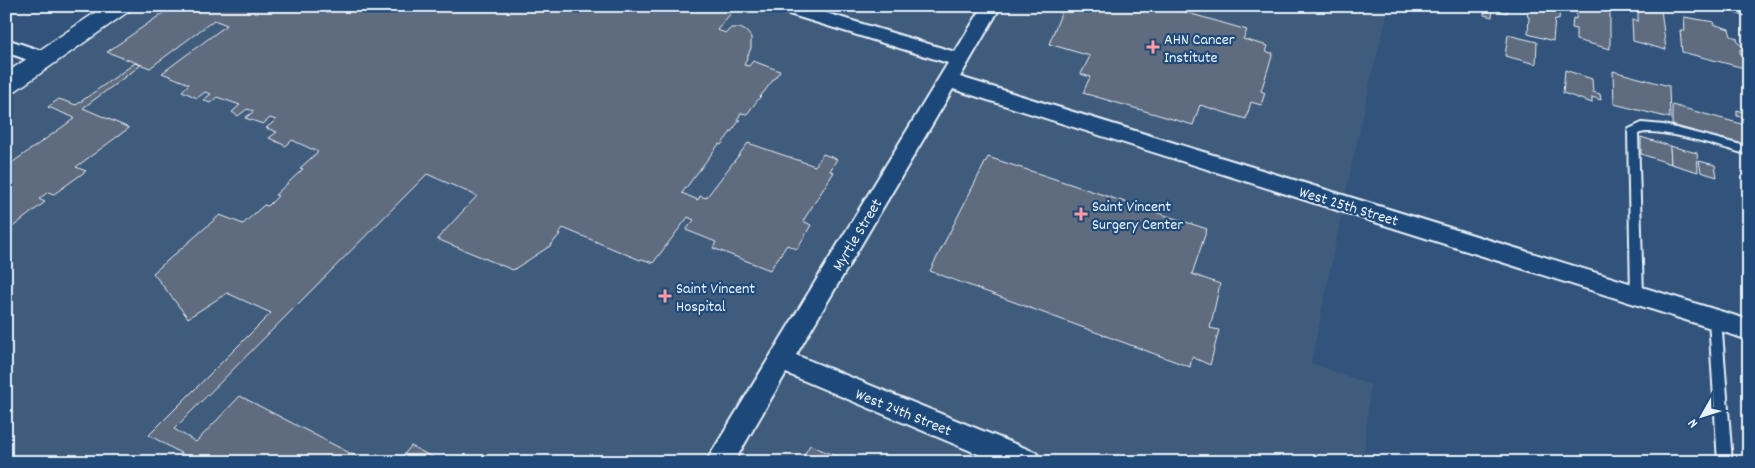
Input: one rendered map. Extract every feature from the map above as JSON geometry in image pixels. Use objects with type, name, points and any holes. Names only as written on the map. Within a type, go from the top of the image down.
[{"type":"street","points":[[6,85],[121,6]]},
{"type":"street","points":[[782,6],[960,60]]},
{"type":"street","name":"Myrtle Street","points":[[719,462],[992,6]]},
{"type":"street","points":[[1738,6],[1749,9]]},
{"type":"street","points":[[6,44],[44,59]]},
{"type":"street","name":"West 25th Street","points":[[948,80],[1749,330]]},
{"type":"street","name":"West 24th Street","points":[[780,360],[1028,462]]},
{"type":"lane","points":[[1637,294],[1633,132],[1642,127],[1664,129],[1749,151]]},
{"type":"lane","points":[[1715,319],[1725,462]]},
{"type":"shaded area","name":"Saint Vincent Hospital","points":[[102,6],[1390,6],[1374,65],[1348,182],[1311,363],[1370,385],[1363,462],[6,462],[6,61],[15,64]]},
{"type":"building","points":[[173,6],[710,6],[731,13],[717,30],[726,33],[731,28],[740,28],[751,37],[751,48],[744,65],[749,66],[753,61],[780,71],[747,114],[741,113],[737,120],[740,120],[721,145],[719,144],[682,193],[698,200],[700,196],[706,198],[748,143],[815,166],[823,154],[837,159],[830,171],[834,172],[803,221],[811,225],[797,249],[787,245],[770,270],[713,248],[716,242],[686,230],[694,220],[688,217],[653,263],[640,260],[563,228],[550,246],[513,270],[437,239],[477,196],[427,174],[174,429],[196,442],[240,396],[367,462],[177,462],[184,455],[149,435],[271,313],[227,293],[188,318],[153,273],[220,215],[243,224],[264,205],[268,206],[278,196],[275,195],[303,169],[300,168],[318,152],[292,140],[286,146],[269,138],[277,132],[266,128],[276,120],[270,118],[263,124],[245,118],[254,111],[247,109],[238,116],[232,112],[240,105],[217,97],[210,103],[203,100],[211,94],[205,92],[197,98],[182,91],[189,84],[162,73],[227,25],[214,20],[150,68],[107,52]]},
{"type":"building","points":[[1064,6],[1164,6],[1247,30],[1243,39],[1268,46],[1266,52],[1273,53],[1261,91],[1265,93],[1261,105],[1251,102],[1246,119],[1200,105],[1193,125],[1083,93],[1090,77],[1081,74],[1090,56],[1049,44]]},
{"type":"building","points":[[1480,6],[1508,6],[1507,13],[1493,9],[1492,17],[1484,15],[1485,8]]},
{"type":"building","points":[[1530,6],[1560,6],[1559,20],[1555,19],[1553,41],[1528,34],[1529,17],[1527,16]]},
{"type":"building","points":[[1577,6],[1610,6],[1610,49],[1576,40],[1576,29],[1572,28],[1573,18],[1576,19]]},
{"type":"building","points":[[1638,6],[1661,9],[1666,50],[1633,41],[1632,20],[1638,21]]},
{"type":"building","points":[[1684,17],[1714,22],[1713,24],[1729,29],[1731,36],[1737,38],[1738,43],[1744,47],[1744,51],[1740,49],[1740,53],[1747,55],[1748,69],[1682,52],[1680,30],[1685,31]]},
{"type":"building","points":[[1508,35],[1537,42],[1536,64],[1505,56]]},
{"type":"building","points":[[135,63],[141,65],[83,108],[129,128],[76,167],[86,171],[54,194],[48,192],[39,199],[45,202],[6,232],[6,167],[75,118],[48,107],[59,99],[76,105]]},
{"type":"building","points":[[1565,70],[1592,79],[1593,92],[1600,94],[1601,100],[1592,97],[1592,103],[1563,93]]},
{"type":"building","points":[[1613,71],[1669,86],[1670,118],[1614,104]]},
{"type":"building","points":[[1672,105],[1749,126],[1749,146],[1672,125]]},
{"type":"building","points":[[1737,110],[1749,114],[1749,119],[1737,116]]},
{"type":"building","points":[[1641,137],[1670,146],[1671,164],[1641,154]]},
{"type":"building","points":[[1670,146],[1697,153],[1698,172],[1671,164]]},
{"type":"building","points":[[988,157],[1207,229],[1192,274],[1220,284],[1210,328],[1219,330],[1210,365],[1192,357],[1190,367],[930,271]]},
{"type":"building","points":[[1699,161],[1715,165],[1717,177],[1701,172]]},
{"type":"building","points":[[810,445],[849,462],[800,462]]},
{"type":"building","points":[[411,446],[442,462],[398,462]]},
{"type":"place","name":"AHN Cancer Institute","points":[[1153,47]]},
{"type":"place","name":"Saint Vincent Surgery Center","points":[[1081,214]]},
{"type":"place","name":"Saint Vincent Hospital","points":[[665,296]]}]
